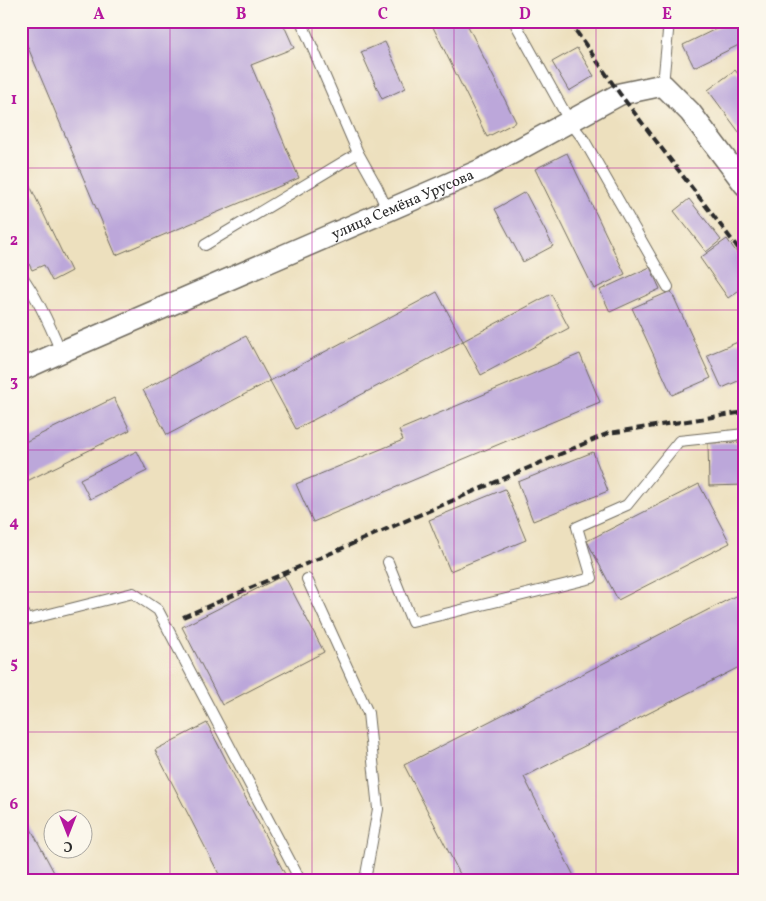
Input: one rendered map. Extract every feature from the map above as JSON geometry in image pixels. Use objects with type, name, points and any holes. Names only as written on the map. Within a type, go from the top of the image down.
[{"type":"street","name":"улица Семёна Урусова","points":[[21,370],[481,170],[620,94],[662,85]]},
{"type":"street","points":[[662,85],[690,112],[745,184]]},
{"type":"lane","points":[[301,21],[358,153],[377,187],[387,210]]},
{"type":"lane","points":[[514,21],[570,122],[584,140],[668,287]]},
{"type":"lane","points":[[662,85],[669,21]]},
{"type":"lane","points":[[205,245],[358,153]]},
{"type":"lane","points":[[21,274],[48,319],[62,352]]},
{"type":"lane","points":[[388,562],[412,622],[592,578],[577,527],[627,505],[679,441],[745,434]]},
{"type":"lane","points":[[307,579],[368,713],[378,809],[365,880]]},
{"type":"lane","points":[[21,608],[24,621],[133,593],[158,610],[300,880]]},
{"type":"building","points":[[21,21],[282,21],[294,48],[251,65],[299,178],[116,255],[21,31]]},
{"type":"building","points":[[430,21],[473,21],[467,24],[516,122],[487,137]]},
{"type":"building","points":[[732,21],[745,21],[745,42],[694,67],[683,45]]},
{"type":"building","points":[[385,42],[406,88],[382,99],[361,52]]},
{"type":"building","points":[[577,48],[594,76],[569,91],[552,62]]},
{"type":"building","points":[[735,70],[745,83],[745,140],[708,90]]},
{"type":"building","points":[[567,153],[625,274],[594,289],[535,169]]},
{"type":"building","points":[[21,167],[71,271],[52,281],[44,265],[32,270],[21,248]]},
{"type":"building","points":[[525,192],[553,246],[523,262],[495,209]]},
{"type":"building","points":[[689,199],[721,240],[706,252],[674,211]]},
{"type":"building","points":[[727,239],[745,264],[745,286],[728,298],[700,258]]},
{"type":"building","points":[[650,267],[660,289],[610,312],[600,290]]},
{"type":"building","points":[[671,291],[711,378],[672,395],[632,308]]},
{"type":"building","points":[[437,292],[463,341],[296,429],[270,381]]},
{"type":"building","points":[[551,294],[569,328],[481,375],[463,341]]},
{"type":"building","points":[[246,336],[270,381],[167,435],[143,390]]},
{"type":"building","points":[[745,339],[745,378],[722,388],[707,355]]},
{"type":"building","points":[[580,354],[600,402],[313,522],[296,484],[403,440],[399,430]]},
{"type":"building","points":[[114,398],[130,430],[21,484],[21,444]]},
{"type":"building","points":[[745,442],[745,485],[709,486],[708,443]]},
{"type":"building","points":[[137,451],[147,471],[90,499],[80,479]]},
{"type":"building","points":[[593,452],[608,491],[533,521],[518,482]]},
{"type":"building","points":[[699,484],[730,543],[618,600],[587,541]]},
{"type":"building","points":[[505,489],[526,540],[450,571],[429,520]]},
{"type":"building","points":[[284,575],[324,652],[222,705],[182,627]]},
{"type":"building","points":[[745,591],[745,664],[524,777],[576,880],[463,880],[404,765]]},
{"type":"building","points":[[207,723],[288,880],[222,880],[155,750]]},
{"type":"building","points":[[21,810],[42,850],[42,858],[46,858],[58,880],[21,880]]},
{"type":"railway","points":[[569,21],[620,94],[745,257]]},
{"type":"railway","points":[[183,617],[609,433],[745,412]]}]
